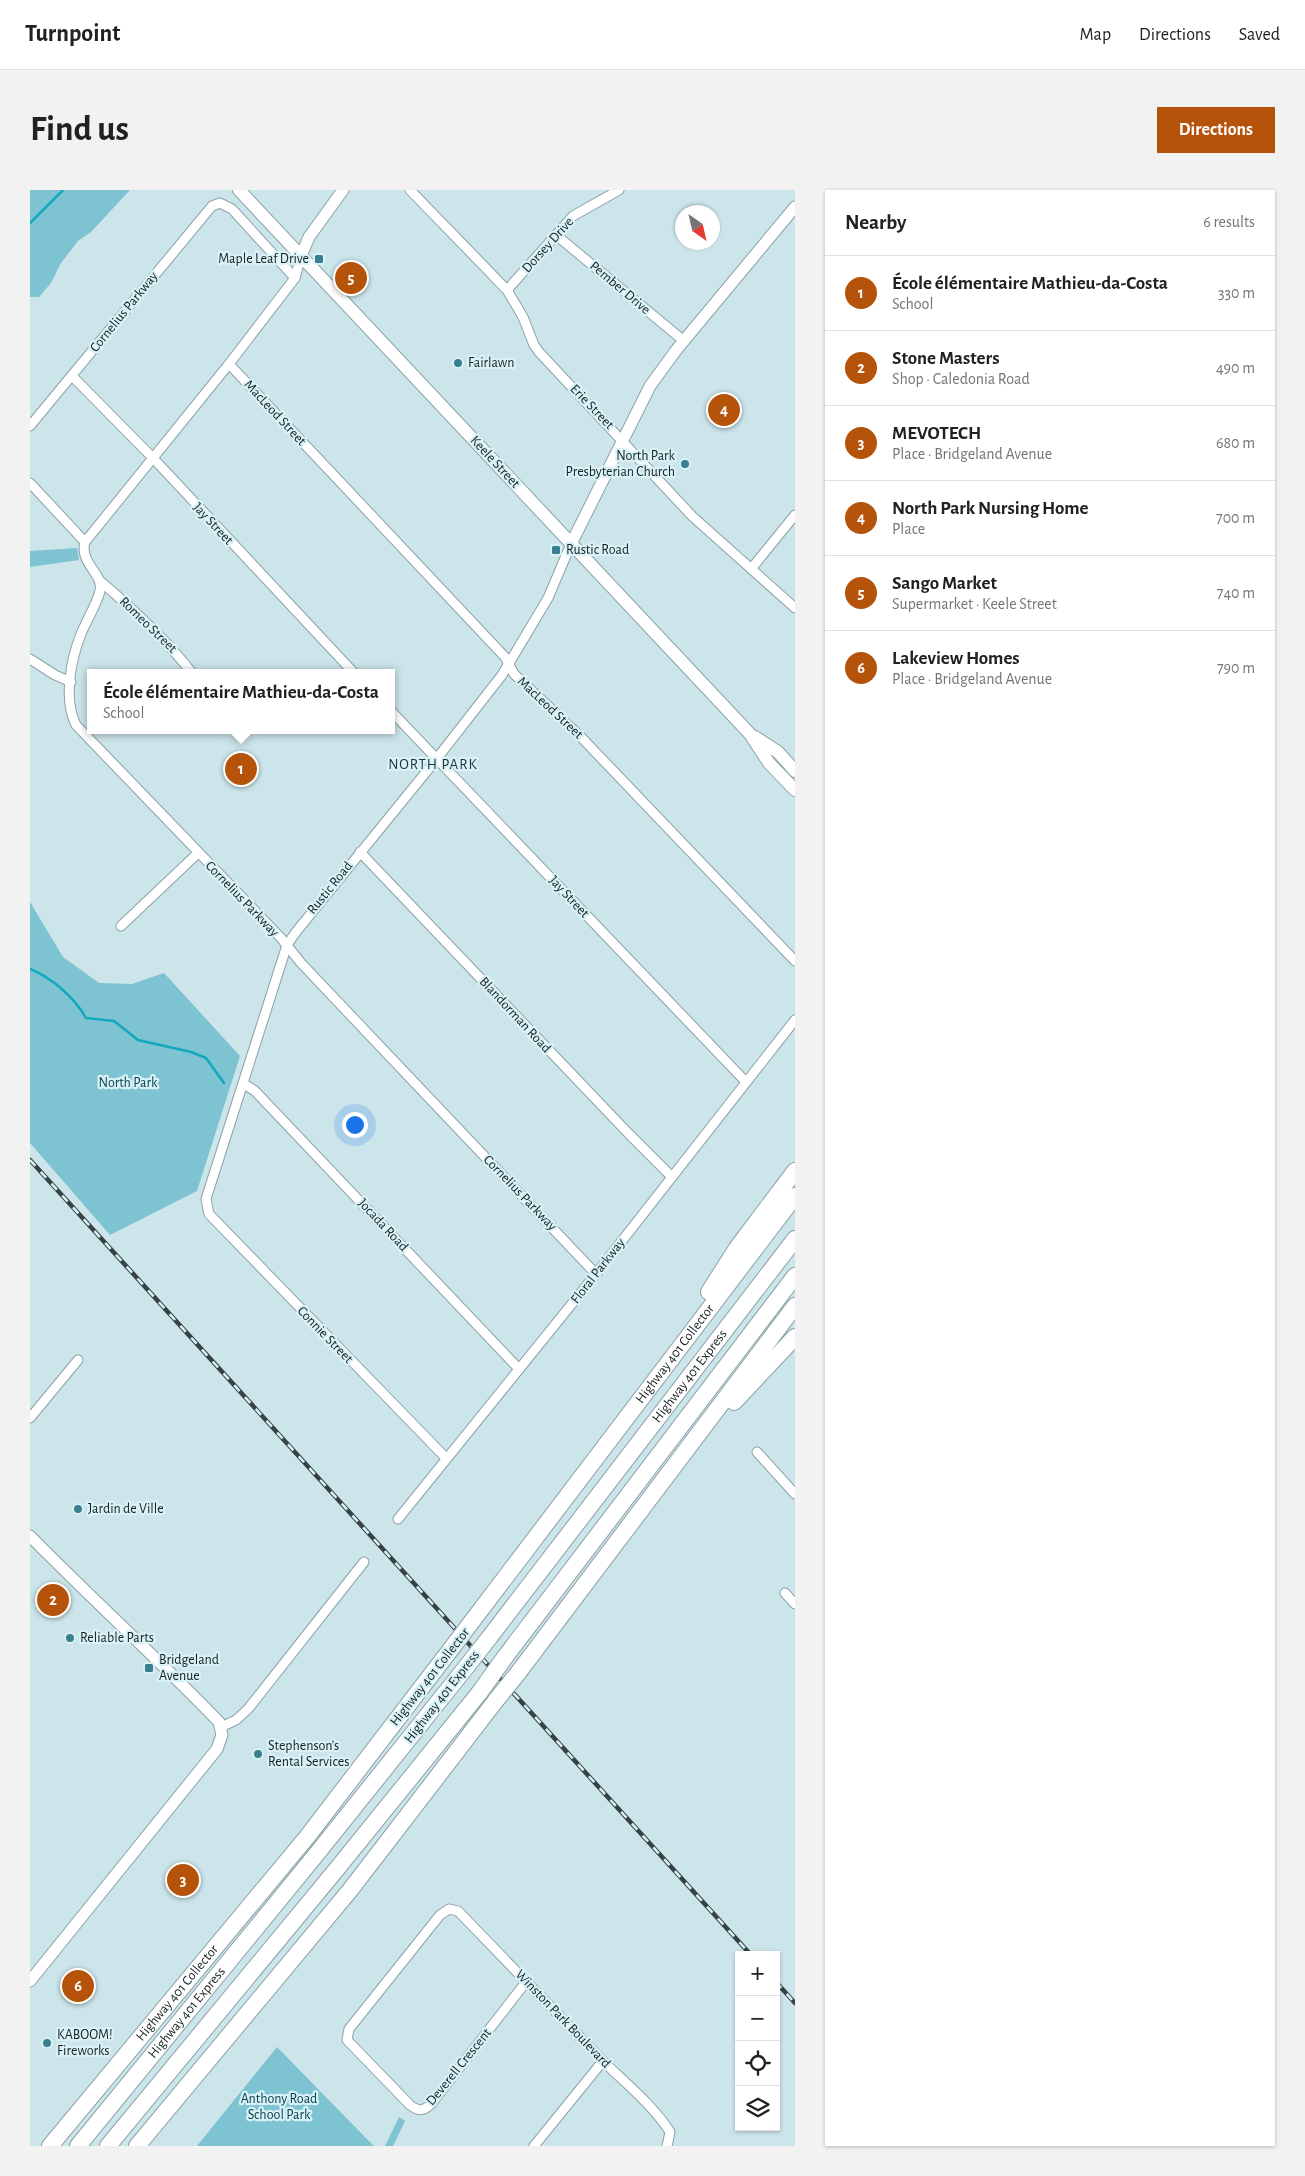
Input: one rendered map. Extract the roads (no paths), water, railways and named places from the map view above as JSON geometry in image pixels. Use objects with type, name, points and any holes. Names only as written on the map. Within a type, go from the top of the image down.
[{"type":"highway","points":[[651,1384],[737,1248],[795,1172]]},
{"type":"highway","name":"Highway 401 Collector","points":[[50,2146],[307,1837],[795,1196]]},
{"type":"highway","name":"Highway 401 Express","points":[[78,2146],[467,1666],[795,1239]]},
{"type":"highway","name":"Highway 401 Express","points":[[108,2146],[480,1692],[504,1657],[795,1276]]},
{"type":"highway","points":[[137,2146],[351,1889],[518,1673],[795,1306]]},
{"type":"highway","points":[[708,1420],[725,1411],[795,1337]]},
{"type":"main road","name":"Keele Street","points":[[239,190],[750,734],[769,763],[794,789]]},
{"type":"main road","name":"Keele Street","points":[[750,734],[778,752],[795,771]]},
{"type":"street","name":"Erie Street","points":[[410,190],[507,290],[523,317],[534,345],[539,352],[692,516],[795,608]]},
{"type":"street","name":"Dorsey Drive","points":[[507,290],[573,216],[619,190]]},
{"type":"street","points":[[100,581],[85,557],[85,542],[229,364],[295,278],[309,237],[340,191]]},
{"type":"street","name":"Cornelius Parkway","points":[[30,426],[212,206],[220,203],[232,209],[295,278]]},
{"type":"street","name":"Rustic Road","points":[[207,1210],[208,1187],[244,1084],[287,945],[508,666],[548,598],[571,544],[650,386],[684,341],[795,207]]},
{"type":"street","name":"Pember Drive","points":[[556,235],[684,341]]},
{"type":"street","name":"MacLeod Street","points":[[229,364],[505,656],[508,666],[514,674],[532,688],[593,750],[795,961]]},
{"type":"street","name":"Jay Street","points":[[72,376],[153,458],[350,669]]},
{"type":"street","points":[[30,483],[85,542]]},
{"type":"street","points":[[751,569],[795,516]]},
{"type":"street","name":"Cornelius Parkway","points":[[100,581],[100,589],[96,601],[81,634],[74,656],[70,708],[76,725],[287,945],[301,963],[596,1274]]},
{"type":"street","name":"Romeo Street","points":[[100,581],[159,636],[188,669]]},
{"type":"street","points":[[30,659],[71,682]]},
{"type":"street","name":"Jay Street","points":[[395,715],[746,1082]]},
{"type":"street","name":"Blandorman Road","points":[[360,852],[672,1177]]},
{"type":"street","points":[[121,926],[198,853]]},
{"type":"street","name":"Floral Parkway","points":[[398,1519],[596,1274],[795,1020]]},
{"type":"street","name":"Jocada Road","points":[[244,1084],[255,1091],[519,1369]]},
{"type":"street","name":"Connie Street","points":[[207,1210],[317,1327],[446,1458]]},
{"type":"street","points":[[30,1418],[78,1360]]},
{"type":"street","points":[[757,1452],[795,1494]]},
{"type":"street","points":[[30,1536],[173,1674],[221,1727],[222,1735],[217,1749],[30,1981]]},
{"type":"street","points":[[221,1727],[236,1720],[248,1709],[364,1562]]},
{"type":"street","points":[[785,1593],[795,1604]]},
{"type":"street","name":"Winston Park Boulevard","points":[[440,1915],[448,1909],[458,1911],[603,2061],[663,2120],[670,2132],[667,2146]]},
{"type":"street","name":"Deverell Crescent","points":[[440,1915],[349,2029],[347,2040],[416,2110],[422,2110],[432,2103],[526,1982]]},
{"type":"street","points":[[534,2146],[603,2061]]},
{"type":"waterway","points":[[30,223],[63,190]]},
{"type":"waterway","points":[[30,969],[62,989],[86,1018],[114,1021],[138,1040],[191,1052],[206,1058],[224,1083]]},
{"type":"railway","points":[[30,1160],[747,1951]]},
{"type":"railway","points":[[780,1986],[795,2003]]},
{"type":"place","name":"Maple Leaf Drive","points":[[319,259]]},
{"type":"place","name":"Sango Market","points":[[351,278]]},
{"type":"place","name":"Fairlawn","points":[[458,363]]},
{"type":"place","name":"North Park Nursing Home","points":[[724,410]]},
{"type":"place","name":"North Park Presbyterian Church","points":[[685,464]]},
{"type":"place","name":"Rustic Road","points":[[556,550]]},
{"type":"place","name":"École élémentaire Mathieu-da-Costa","points":[[241,769]]},
{"type":"place","name":"Jardin de Ville","points":[[78,1509]]},
{"type":"place","name":"Stone Masters","points":[[53,1600]]},
{"type":"place","name":"Reliable Parts","points":[[70,1638]]},
{"type":"place","name":"Bridgeland Avenue","points":[[149,1668]]},
{"type":"place","name":"Stephenson’s Rental Services","points":[[258,1754]]},
{"type":"place","name":"MEVOTECH","points":[[183,1880]]},
{"type":"place","name":"Lakeview Homes","points":[[78,1986]]},
{"type":"place","name":"KABOOM! Fireworks","points":[[47,2043]]},
{"type":"district","name":"NORTH PARK","points":[[433,764]]},
{"type":"park label","name":"North Park","points":[[128,1083]]},
{"type":"park label","name":"Anthony Road School Park","points":[[279,2108]]}]
